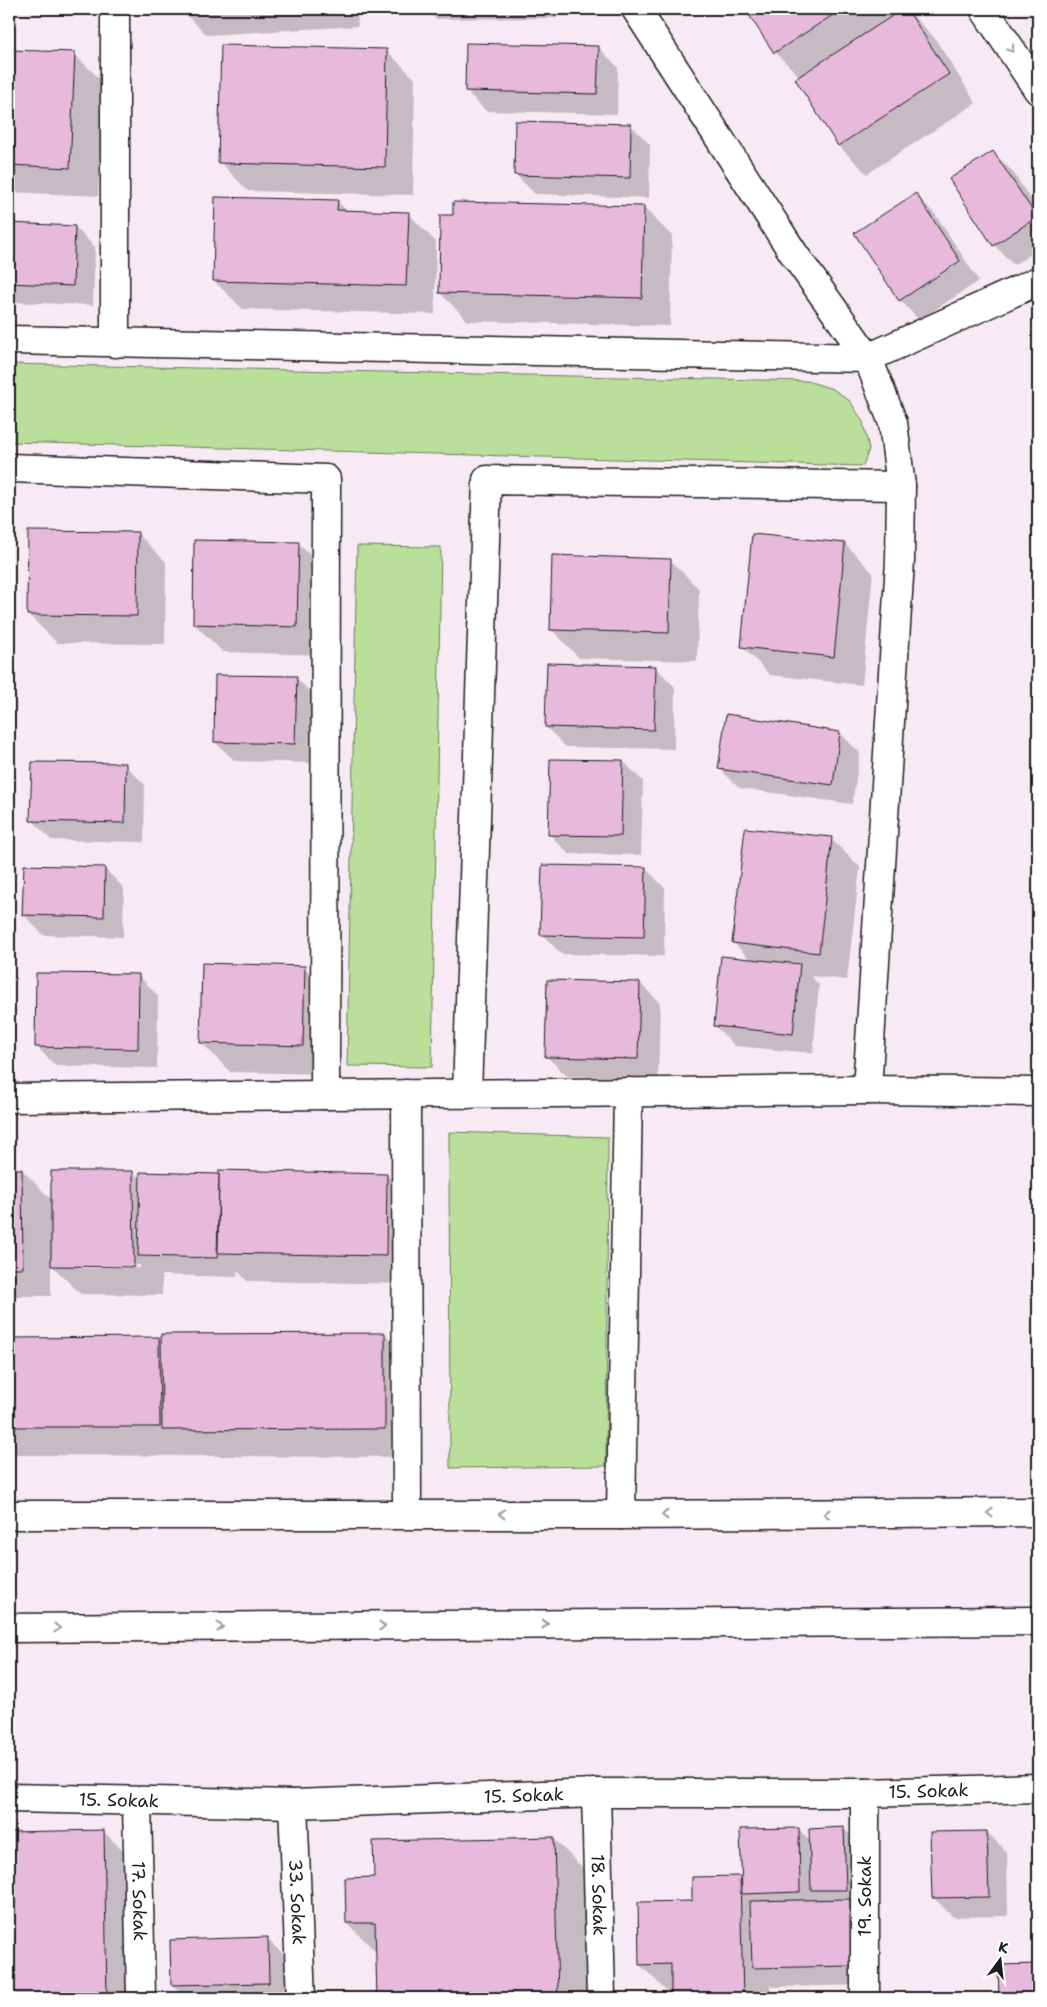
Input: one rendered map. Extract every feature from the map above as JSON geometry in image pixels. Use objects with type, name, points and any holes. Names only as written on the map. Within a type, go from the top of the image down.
[{"type":"street","points":[[115,9],[115,342]]},
{"type":"street","points":[[636,9],[794,254],[868,358],[893,423],[901,486],[900,561],[867,1090]]},
{"type":"street","points":[[984,9],[1038,90]]},
{"type":"street","points":[[9,340],[868,358],[1038,281]]},
{"type":"street","points":[[9,468],[326,479],[324,1095]]},
{"type":"street","points":[[467,1094],[487,480],[901,486]]},
{"type":"street","points":[[9,1098],[867,1090],[1038,1092]]},
{"type":"street","points":[[620,1515],[628,1092]]},
{"type":"street","points":[[406,1094],[407,1513]]},
{"type":"street","points":[[9,1515],[407,1513],[620,1515],[1038,1512]]},
{"type":"street","points":[[9,1628],[1038,1621]]},
{"type":"street","name":"15. Sokak","points":[[9,1798],[293,1804],[596,1793],[865,1793],[1038,1788]]},
{"type":"street","name":"18. Sokak","points":[[596,1793],[601,1998]]},
{"type":"street","name":"19. Sokak","points":[[865,1793],[865,1998]]},
{"type":"street","name":"17. Sokak","points":[[137,1802],[141,1998]]},
{"type":"street","name":"33. Sokak","points":[[293,1804],[301,1998]]},
{"type":"green space","points":[[9,364],[807,381],[833,389],[850,401],[863,422],[869,449],[863,466],[9,442]]},
{"type":"green space","points":[[357,546],[441,547],[432,1067],[347,1066]]},
{"type":"green space","points":[[449,1132],[608,1137],[606,1466],[450,1468]]},
{"type":"building","points":[[745,9],[842,9],[774,53]]},
{"type":"building","points":[[903,9],[907,9],[949,74],[838,146],[795,79]]},
{"type":"building","points":[[466,43],[599,46],[597,94],[465,91]]},
{"type":"building","points":[[221,45],[387,49],[385,167],[218,163]]},
{"type":"building","points":[[9,50],[75,52],[70,168],[9,165]]},
{"type":"building","points":[[515,121],[631,124],[630,178],[514,175]]},
{"type":"building","points":[[993,151],[1037,217],[993,246],[949,179]]},
{"type":"building","points":[[916,193],[960,261],[899,301],[854,233]]},
{"type":"building","points":[[215,197],[338,200],[337,210],[409,212],[406,286],[213,281]]},
{"type":"building","points":[[453,202],[644,206],[642,298],[439,293],[440,215],[453,215]]},
{"type":"building","points":[[9,223],[75,226],[73,286],[9,283]]},
{"type":"building","points":[[28,531],[138,532],[137,616],[27,615]]},
{"type":"building","points":[[752,534],[845,543],[834,657],[741,647]]},
{"type":"building","points":[[194,540],[299,542],[297,627],[193,624]]},
{"type":"building","points":[[552,555],[671,559],[669,633],[550,630]]},
{"type":"building","points":[[547,663],[656,666],[654,730],[545,727]]},
{"type":"building","points":[[215,675],[297,676],[295,744],[214,742]]},
{"type":"building","points":[[726,714],[840,732],[833,785],[718,769]]},
{"type":"building","points":[[550,759],[623,760],[621,836],[548,835]]},
{"type":"building","points":[[32,762],[126,763],[125,823],[30,821]]},
{"type":"building","points":[[745,828],[832,837],[819,953],[732,943]]},
{"type":"building","points":[[24,865],[105,867],[104,917],[22,915]]},
{"type":"building","points":[[542,865],[646,867],[644,937],[540,935]]},
{"type":"building","points":[[721,956],[800,964],[793,1034],[714,1026]]},
{"type":"building","points":[[202,963],[305,966],[303,1046],[200,1043]]},
{"type":"building","points":[[36,973],[139,974],[138,1049],[35,1047]]},
{"type":"building","points":[[547,980],[640,982],[638,1059],[545,1057]]},
{"type":"building","points":[[9,1169],[22,1169],[23,1268],[9,1268]]},
{"type":"building","points":[[219,1170],[387,1174],[386,1256],[218,1253]]},
{"type":"building","points":[[51,1171],[133,1171],[134,1267],[51,1266]]},
{"type":"building","points":[[140,1172],[219,1174],[217,1258],[138,1256]]},
{"type":"building","points":[[385,1333],[385,1429],[162,1430],[161,1334]]},
{"type":"building","points":[[159,1337],[160,1427],[9,1427],[9,1338]]},
{"type":"building","points":[[844,1827],[846,1890],[811,1890],[809,1829]]},
{"type":"building","points":[[799,1828],[800,1892],[742,1894],[740,1829]]},
{"type":"building","points":[[104,1830],[107,1998],[9,1998],[9,1832]]},
{"type":"building","points":[[987,1831],[989,1897],[932,1898],[930,1832]]},
{"type":"building","points":[[554,1837],[558,1998],[377,1998],[375,1923],[346,1923],[345,1878],[374,1877],[373,1841]]},
{"type":"building","points":[[740,1876],[743,1998],[671,1998],[671,1964],[639,1965],[638,1902],[692,1901],[692,1877]]},
{"type":"building","points":[[850,1899],[851,1966],[752,1968],[750,1901]]},
{"type":"building","points":[[268,1937],[269,1983],[171,1985],[170,1940]]},
{"type":"building","points":[[1038,1964],[1038,1998],[999,1998],[998,1965]]}]
